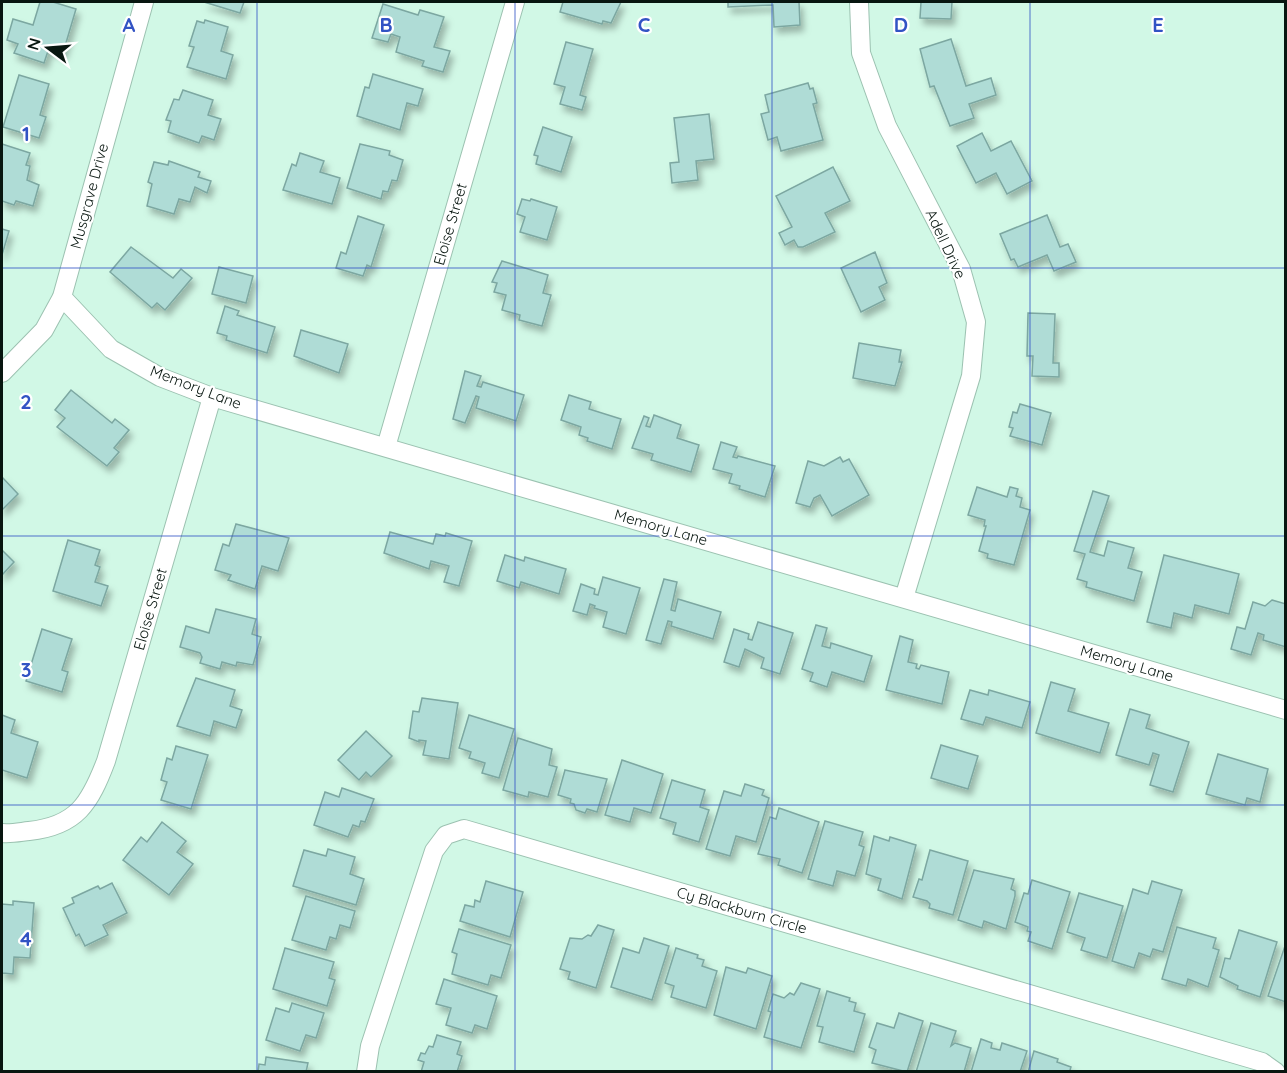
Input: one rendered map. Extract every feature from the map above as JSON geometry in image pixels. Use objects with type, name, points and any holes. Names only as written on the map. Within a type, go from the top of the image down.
[{"type":"street","name":"Musgrave Drive","points":[[2,373],[45,330],[62,297],[144,2]]},
{"type":"street","name":"Eloise Street","points":[[386,447],[515,2]]},
{"type":"street","name":"Adell Drive","points":[[859,2],[861,53],[887,126],[961,269],[976,322],[971,376],[904,597]]},
{"type":"street","name":"Memory Lane","points":[[62,297],[111,349],[160,377],[212,397],[1286,710]]},
{"type":"street","name":"Eloise Street","points":[[2,833],[46,830],[76,816],[94,794],[106,761],[212,397]]},
{"type":"street","name":"Cy Blackburn Circle","points":[[366,1071],[370,1046],[434,851],[446,835],[464,830],[1262,1062],[1276,1071]]},
{"type":"building","points":[[40,2],[53,2],[76,9],[63,53],[49,48],[44,63],[14,53],[18,44],[7,40],[13,19],[33,25]]},
{"type":"building","points":[[204,2],[244,2],[240,13]]},
{"type":"building","points":[[563,2],[621,2],[611,23],[603,21],[602,24],[560,12]]},
{"type":"building","points":[[728,2],[799,2],[800,25],[774,27],[773,5],[728,7]]},
{"type":"building","points":[[921,2],[952,2],[951,19],[920,18]]},
{"type":"building","points":[[383,4],[418,15],[420,10],[444,17],[434,47],[450,51],[443,72],[422,66],[424,61],[396,52],[400,37],[391,34],[388,42],[372,38]]},
{"type":"building","points":[[205,20],[228,27],[221,51],[233,55],[226,79],[187,67],[194,47],[189,46],[197,21],[204,23]]},
{"type":"building","points":[[951,39],[966,86],[991,78],[996,95],[969,104],[974,118],[950,126],[934,86],[930,87],[920,49]]},
{"type":"building","points":[[566,42],[593,49],[580,95],[586,97],[582,110],[560,104],[565,87],[554,84]]},
{"type":"building","points":[[373,74],[423,89],[418,106],[407,103],[400,130],[357,116],[365,87],[369,88]]},
{"type":"building","points":[[19,75],[49,84],[40,115],[46,117],[39,138],[3,127]]},
{"type":"building","points":[[808,83],[810,89],[813,88],[817,103],[813,104],[823,140],[781,151],[777,137],[768,140],[761,114],[769,112],[765,95]]},
{"type":"building","points":[[183,90],[213,100],[208,115],[221,119],[214,140],[202,136],[199,143],[168,132],[171,121],[166,120],[174,99],[179,100]]},
{"type":"building","points":[[709,114],[714,159],[696,161],[698,180],[672,183],[670,163],[679,162],[674,118]]},
{"type":"building","points":[[543,127],[572,137],[561,172],[536,164],[538,156],[534,155]]},
{"type":"building","points":[[982,133],[991,151],[1011,141],[1032,181],[1007,194],[996,173],[976,183],[957,146]]},
{"type":"building","points":[[2,144],[30,153],[26,165],[30,166],[27,180],[39,185],[33,206],[16,201],[14,205],[2,201]]},
{"type":"building","points":[[360,144],[390,151],[389,155],[403,160],[397,181],[392,180],[388,192],[383,191],[381,199],[347,188]]},
{"type":"building","points":[[300,153],[324,161],[320,172],[340,178],[332,204],[283,190],[292,164],[296,166]]},
{"type":"building","points":[[169,161],[200,172],[198,177],[211,181],[207,193],[195,187],[190,202],[179,199],[174,214],[147,206],[152,184],[148,182],[154,162],[168,165]]},
{"type":"building","points":[[833,167],[850,201],[825,213],[835,232],[803,247],[798,247],[794,240],[785,245],[779,233],[792,227],[776,196]]},
{"type":"building","points":[[522,199],[530,201],[531,199],[557,207],[547,240],[520,232],[525,217],[517,214]]},
{"type":"building","points":[[1047,215],[1060,247],[1068,244],[1076,262],[1054,271],[1047,255],[1018,267],[1014,259],[1011,260],[1000,234]]},
{"type":"building","points":[[358,216],[384,225],[371,267],[367,265],[363,276],[336,268],[341,252],[346,254]]},
{"type":"building","points":[[2,229],[9,231],[2,255]]},
{"type":"building","points":[[131,247],[173,278],[181,269],[192,278],[165,310],[157,303],[152,308],[110,272]]},
{"type":"building","points":[[875,252],[887,283],[879,287],[885,300],[861,312],[841,268]]},
{"type":"building","points":[[502,261],[548,275],[543,293],[551,295],[542,326],[519,320],[520,315],[502,310],[506,295],[494,292],[497,283],[492,282]]},
{"type":"building","points":[[219,267],[253,276],[246,303],[212,294]]},
{"type":"building","points":[[225,306],[239,311],[237,315],[275,327],[267,353],[226,340],[227,336],[217,333]]},
{"type":"building","points":[[1028,313],[1055,314],[1053,363],[1059,363],[1059,377],[1032,376],[1033,356],[1027,356]]},
{"type":"building","points":[[301,330],[348,344],[339,373],[294,356]]},
{"type":"building","points":[[859,343],[901,350],[899,362],[902,362],[895,386],[853,378]]},
{"type":"building","points":[[465,371],[481,376],[477,386],[481,387],[483,382],[524,395],[516,421],[476,408],[479,397],[476,396],[465,423],[453,419]]},
{"type":"building","points":[[71,390],[112,423],[115,419],[129,430],[114,448],[119,452],[107,466],[57,427],[65,418],[55,410]]},
{"type":"building","points":[[569,395],[591,402],[589,409],[621,419],[612,449],[587,441],[588,438],[579,435],[581,427],[561,420]]},
{"type":"building","points":[[1020,404],[1051,413],[1042,445],[1010,436],[1013,428],[1009,427],[1013,412],[1017,413]]},
{"type":"building","points":[[654,415],[681,425],[677,438],[699,445],[691,472],[651,460],[653,454],[632,448],[644,416],[649,418],[646,426],[650,427]]},
{"type":"building","points":[[721,442],[737,447],[733,457],[738,456],[775,466],[765,497],[739,489],[740,486],[729,483],[732,474],[713,469]]},
{"type":"building","points":[[840,457],[843,462],[849,459],[869,495],[832,516],[820,495],[814,498],[810,507],[796,503],[808,461],[824,466]]},
{"type":"building","points":[[2,477],[18,494],[2,510]]},
{"type":"building","points":[[977,487],[1007,497],[1010,487],[1018,489],[1016,496],[1022,498],[1020,507],[1030,510],[1014,565],[987,558],[988,554],[979,551],[986,526],[984,526],[985,520],[968,515]]},
{"type":"building","points":[[1093,491],[1109,496],[1090,552],[1104,556],[1108,541],[1134,548],[1128,568],[1142,572],[1134,601],[1086,587],[1087,582],[1077,579],[1085,554],[1074,551]]},
{"type":"building","points":[[236,524],[289,538],[278,571],[262,566],[255,589],[228,580],[231,575],[215,570],[223,544],[229,546]]},
{"type":"building","points":[[390,532],[433,544],[436,534],[445,536],[446,533],[472,541],[459,586],[444,582],[449,566],[431,561],[429,569],[384,553]]},
{"type":"building","points":[[68,540],[100,550],[95,565],[100,567],[95,582],[108,586],[101,606],[53,591]]},
{"type":"building","points":[[2,550],[14,562],[2,575]]},
{"type":"building","points":[[505,555],[524,561],[525,557],[566,569],[559,594],[521,582],[519,588],[497,581]]},
{"type":"building","points":[[1164,555],[1239,574],[1229,614],[1195,605],[1192,618],[1174,613],[1171,628],[1147,622]]},
{"type":"building","points":[[603,577],[640,588],[626,634],[603,627],[607,612],[594,608],[595,606],[590,604],[587,615],[573,611],[581,584],[595,589],[594,594],[598,595]]},
{"type":"building","points":[[664,579],[677,582],[671,610],[675,611],[678,599],[721,612],[713,639],[671,626],[672,622],[668,621],[661,644],[646,640]]},
{"type":"building","points":[[1272,600],[1286,604],[1286,647],[1263,640],[1264,635],[1258,633],[1251,655],[1231,649],[1237,627],[1245,629],[1253,602],[1265,606]]},
{"type":"building","points":[[216,609],[256,619],[252,634],[261,637],[253,665],[237,662],[236,666],[222,662],[220,669],[200,663],[202,657],[200,653],[180,647],[186,626],[209,633]]},
{"type":"building","points":[[758,622],[793,633],[780,674],[761,668],[764,658],[745,649],[739,667],[724,662],[734,629],[749,634],[748,639],[752,640]]},
{"type":"building","points":[[816,625],[827,628],[822,646],[830,648],[831,643],[872,656],[864,682],[832,672],[827,687],[810,681],[813,673],[802,669]]},
{"type":"building","points":[[42,629],[72,639],[62,670],[68,672],[62,692],[26,681]]},
{"type":"building","points":[[900,636],[913,640],[908,662],[917,664],[916,668],[919,669],[921,665],[949,672],[942,704],[886,690]]},
{"type":"building","points":[[196,678],[235,690],[230,706],[242,710],[236,728],[214,721],[210,736],[177,726]]},
{"type":"building","points":[[1051,682],[1075,689],[1068,711],[1109,723],[1100,753],[1036,733]]},
{"type":"building","points":[[970,690],[988,695],[989,690],[1030,702],[1022,728],[986,717],[983,725],[961,719]]},
{"type":"building","points":[[422,698],[458,703],[449,759],[423,755],[426,741],[419,740],[419,742],[409,738],[413,711],[419,712]]},
{"type":"building","points":[[1130,709],[1150,715],[1146,728],[1189,742],[1173,792],[1150,785],[1159,755],[1153,753],[1149,765],[1116,755]]},
{"type":"building","points":[[2,715],[15,720],[11,733],[38,742],[27,778],[2,770]]},
{"type":"building","points":[[469,715],[514,729],[499,778],[482,773],[485,763],[469,758],[471,752],[459,748]]},
{"type":"building","points":[[366,731],[392,756],[371,777],[366,772],[359,780],[338,760]]},
{"type":"building","points":[[518,738],[552,749],[549,765],[557,767],[548,797],[529,792],[528,797],[503,790]]},
{"type":"building","points":[[941,745],[978,756],[968,789],[931,778]]},
{"type":"building","points":[[176,746],[208,755],[191,809],[161,800],[167,782],[161,780],[167,758],[172,760]]},
{"type":"building","points":[[1218,754],[1268,769],[1260,802],[1247,798],[1245,805],[1206,794]]},
{"type":"building","points":[[622,760],[663,774],[651,813],[634,808],[630,822],[605,815]]},
{"type":"building","points":[[565,770],[607,779],[597,812],[587,809],[585,813],[576,810],[574,804],[570,803],[571,799],[558,795]]},
{"type":"building","points":[[672,780],[705,790],[700,807],[709,810],[699,842],[673,834],[676,823],[660,818]]},
{"type":"building","points":[[745,784],[764,790],[762,795],[769,798],[756,842],[736,836],[730,856],[706,849],[724,791],[741,796]]},
{"type":"building","points":[[342,788],[374,799],[365,822],[361,821],[359,827],[353,825],[348,837],[314,825],[325,792],[339,797]]},
{"type":"building","points":[[779,808],[819,822],[802,873],[778,865],[780,859],[758,854],[770,817],[776,819]]},
{"type":"building","points":[[825,821],[863,832],[859,845],[864,847],[855,876],[837,871],[833,886],[808,879]]},
{"type":"building","points":[[162,822],[186,841],[177,852],[193,864],[169,895],[123,860],[141,837],[147,842]]},
{"type":"building","points":[[874,836],[889,841],[890,837],[916,845],[902,899],[878,890],[881,879],[866,874]]},
{"type":"building","points":[[328,849],[355,857],[350,874],[364,879],[356,905],[293,886],[304,850],[326,856]]},
{"type":"building","points":[[930,850],[968,861],[953,915],[929,908],[930,904],[927,901],[913,897],[919,879],[922,880]]},
{"type":"building","points":[[974,870],[1014,879],[1011,889],[1015,891],[1015,896],[1006,929],[984,921],[982,928],[958,920]]},
{"type":"building","points":[[1032,880],[1070,892],[1052,949],[1028,941],[1031,932],[1027,931],[1028,927],[1015,922],[1024,893],[1028,894]]},
{"type":"building","points":[[486,881],[523,892],[510,937],[460,921],[465,905],[474,907],[475,900],[480,902]]},
{"type":"building","points":[[1152,881],[1182,890],[1163,952],[1153,949],[1150,957],[1139,953],[1134,968],[1112,961],[1133,889],[1148,894]]},
{"type":"building","points":[[112,883],[127,913],[103,925],[108,935],[85,946],[79,934],[76,936],[63,908],[74,903],[72,898],[98,886],[100,889]]},
{"type":"building","points":[[1079,893],[1123,906],[1107,958],[1081,950],[1085,938],[1067,932]]},
{"type":"building","points":[[306,896],[355,911],[350,928],[340,925],[336,939],[330,937],[326,950],[292,940]]},
{"type":"building","points":[[13,901],[34,903],[30,958],[14,957],[13,974],[2,973],[2,904],[13,905]]},
{"type":"building","points":[[598,925],[614,930],[596,988],[568,979],[570,972],[560,969],[570,938],[582,939],[588,935],[591,936]]},
{"type":"building","points":[[1177,927],[1216,938],[1213,948],[1219,950],[1208,987],[1188,979],[1186,986],[1162,979]]},
{"type":"building","points":[[459,929],[511,945],[501,978],[491,975],[488,985],[452,974],[457,954],[452,952]]},
{"type":"building","points":[[1239,930],[1277,942],[1260,997],[1237,989],[1238,986],[1220,977],[1225,958],[1230,959]]},
{"type":"building","points":[[644,938],[669,946],[652,1000],[611,987],[623,948],[639,953]]},
{"type":"building","points":[[1286,943],[1286,1002],[1268,996]]},
{"type":"building","points":[[285,948],[334,962],[329,978],[335,980],[327,1006],[273,989]]},
{"type":"building","points":[[676,948],[698,955],[697,958],[704,960],[702,966],[717,971],[706,1008],[671,997],[674,986],[665,983]]},
{"type":"building","points":[[726,967],[746,973],[748,968],[772,976],[756,1029],[714,1015]]},
{"type":"building","points":[[444,979],[497,996],[487,1029],[475,1025],[472,1033],[446,1025],[451,1008],[436,1004]]},
{"type":"building","points":[[801,983],[820,989],[801,1048],[764,1037],[773,994],[784,998],[790,993],[794,995]]},
{"type":"building","points":[[827,991],[850,998],[849,1001],[856,1003],[854,1011],[865,1014],[854,1052],[819,1042],[823,1027],[817,1026]]},
{"type":"building","points":[[292,1003],[324,1013],[316,1038],[306,1035],[300,1051],[266,1040],[276,1008],[289,1012]]},
{"type":"building","points":[[899,1013],[923,1021],[907,1072],[872,1063],[876,1050],[869,1047],[877,1023],[894,1028]]},
{"type":"building","points":[[931,1023],[956,1031],[951,1046],[955,1043],[971,1048],[964,1072],[916,1072]]},
{"type":"building","points":[[437,1035],[461,1042],[457,1054],[462,1056],[457,1072],[421,1072],[424,1062],[418,1060],[421,1053],[425,1054],[429,1046],[433,1047]]},
{"type":"building","points":[[981,1039],[992,1043],[991,1048],[1000,1050],[1002,1043],[1027,1051],[1020,1072],[971,1072]]},
{"type":"building","points":[[1034,1051],[1058,1059],[1057,1062],[1071,1067],[1070,1070],[1074,1072],[1028,1072]]},
{"type":"building","points":[[266,1057],[308,1063],[306,1072],[258,1072],[259,1064],[265,1065]]}]
